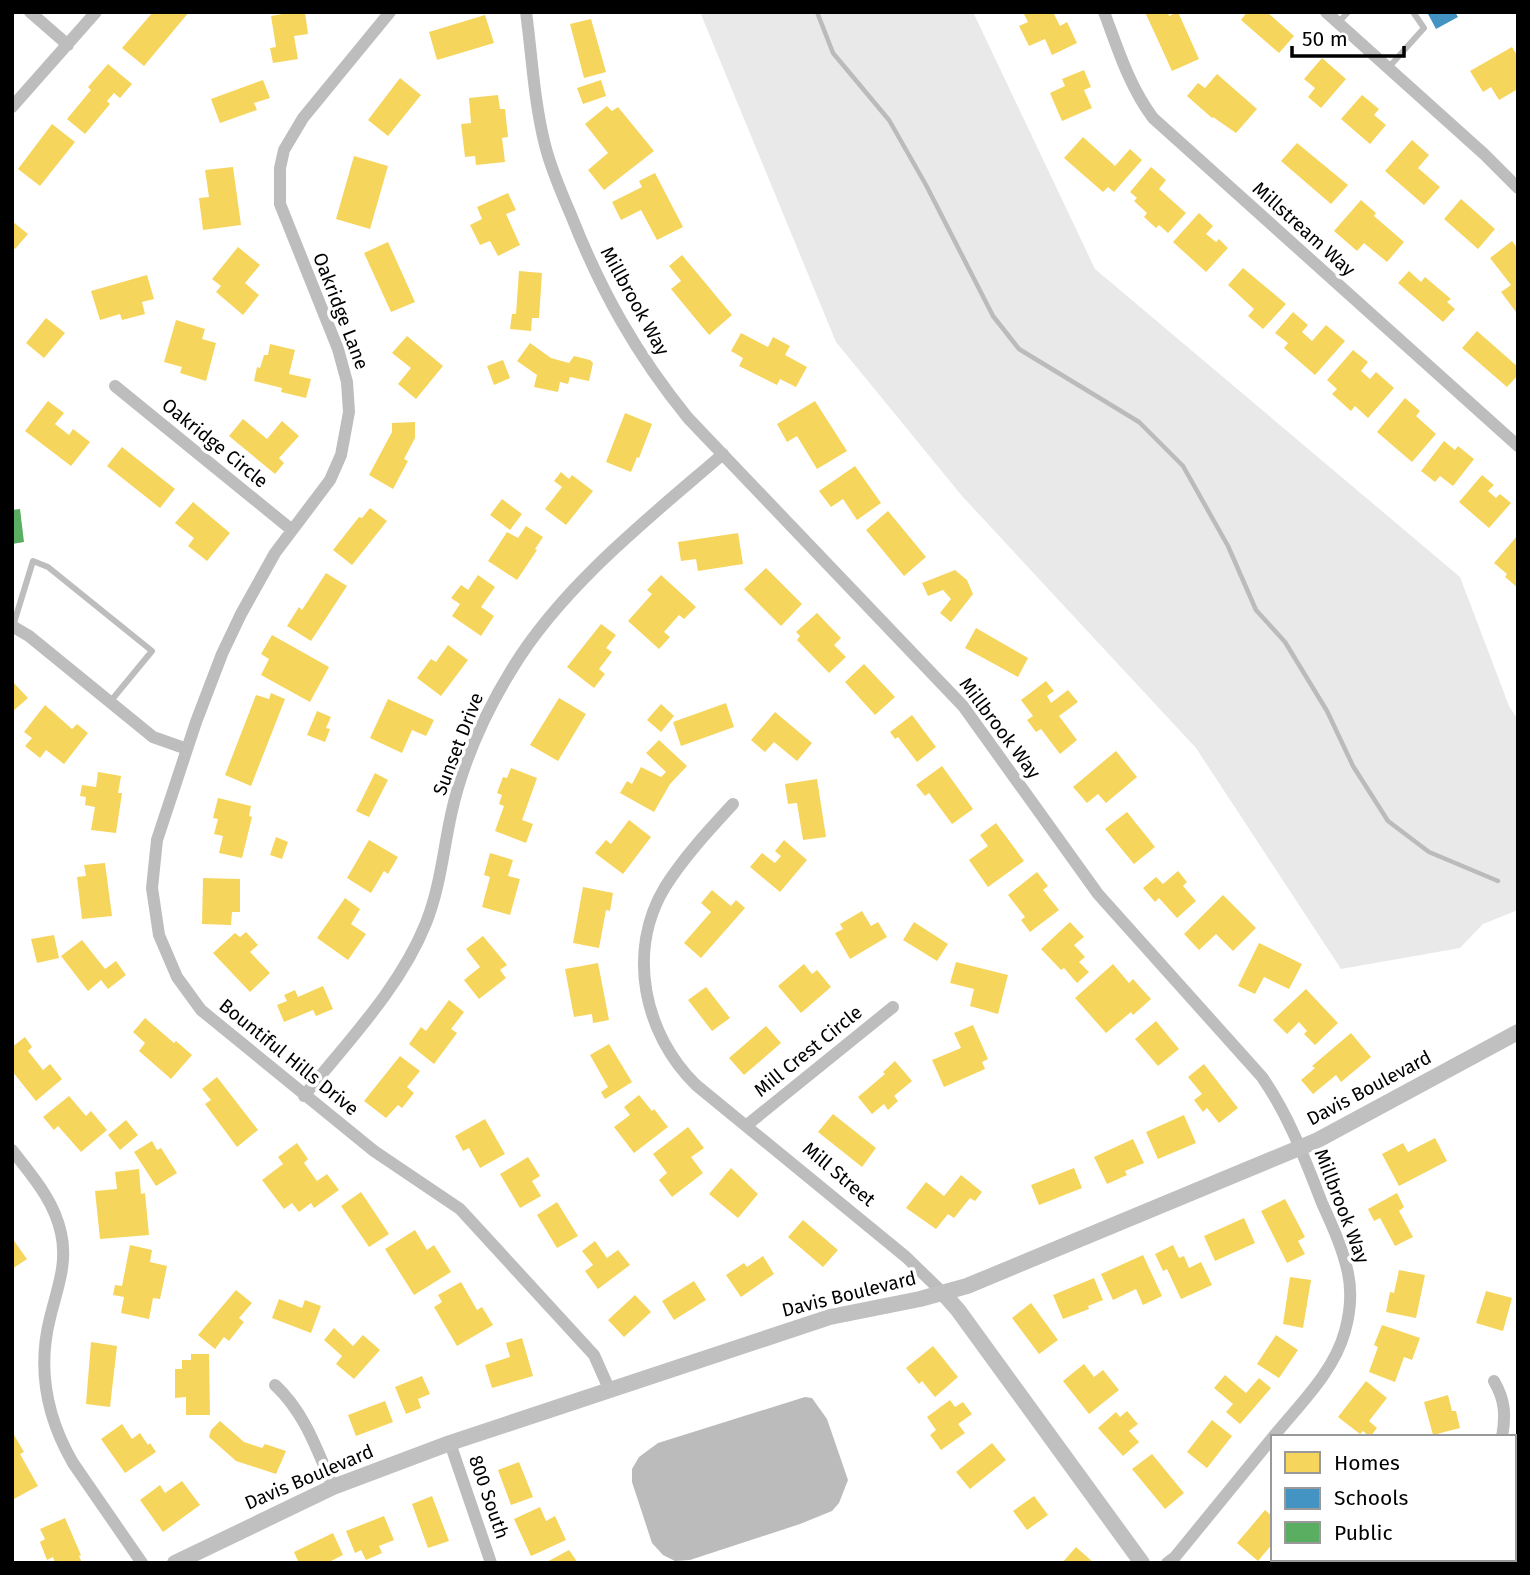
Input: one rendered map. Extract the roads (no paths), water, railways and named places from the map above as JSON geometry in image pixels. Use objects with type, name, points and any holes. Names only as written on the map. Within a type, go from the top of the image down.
[{"type":"street","points":[[30,12],[68,45]]},
{"type":"street","points":[[12,107],[96,12]]},
{"type":"street","name":"Oakridge Lane","points":[[187,749],[231,634],[263,574],[323,490],[338,461],[347,427],[349,397],[338,349],[280,204],[280,168],[292,134],[390,12]]},
{"type":"street","name":"Millbrook Way","points":[[526,12],[545,147],[585,252],[617,316],[650,369],[688,418],[963,706],[1098,894],[1262,1077],[1283,1109],[1345,1259],[1349,1275],[1349,1304],[1345,1332],[1334,1359],[1275,1435]]},
{"type":"street","name":"Millstream Way","points":[[1104,12],[1130,80],[1153,118],[1518,446]]},
{"type":"street","points":[[1326,12],[1518,188]]},
{"type":"street","name":"Oakridge Circle","points":[[115,386],[292,530]]},
{"type":"street","name":"Sunset Drive","points":[[304,1096],[392,986],[416,945],[436,895],[452,814],[474,744],[497,695],[527,644],[597,566],[723,454]]},
{"type":"street","points":[[12,626],[29,636],[153,737],[187,749]]},
{"type":"street","name":"Bountiful Hills Drive","points":[[187,749],[154,856],[153,904],[164,950],[177,977],[201,1010],[304,1096],[374,1151],[460,1209],[594,1355],[610,1391]]},
{"type":"street","name":"Mill Street","points":[[733,804],[703,837],[665,888],[648,928],[644,975],[653,1019],[672,1058],[696,1084],[906,1257],[943,1293],[1142,1563]]},
{"type":"street","name":"Mill Crest Circle","points":[[747,1125],[893,1007]]},
{"type":"street","name":"Davis Boulevard","points":[[175,1563],[332,1488],[450,1444],[830,1317],[967,1286],[1300,1148],[1518,1032]]},
{"type":"street","points":[[12,1150],[48,1199],[61,1232],[61,1280],[49,1320],[44,1357],[50,1412],[64,1447],[142,1563]]},
{"type":"street","points":[[1494,1381],[1502,1396],[1505,1411],[1502,1435]]},
{"type":"street","points":[[275,1385],[297,1408],[332,1488]]},
{"type":"street","name":"Millbrook Way","points":[[1167,1563],[1175,1557],[1271,1439]]},
{"type":"street","name":"800 South","points":[[450,1444],[491,1563]]},
{"type":"lane","points":[[1338,23],[1349,12]]},
{"type":"lane","points":[[1388,68],[1424,28],[1413,12]]},
{"type":"lane","points":[[12,626],[33,561],[48,567],[152,651],[110,702]]},
{"type":"waterway","points":[[817,12],[833,53],[889,120],[926,185],[993,316],[1019,349],[1139,422],[1183,466],[1228,546],[1256,610],[1285,642],[1327,711],[1353,766],[1388,821],[1429,852],[1498,881]]}]
